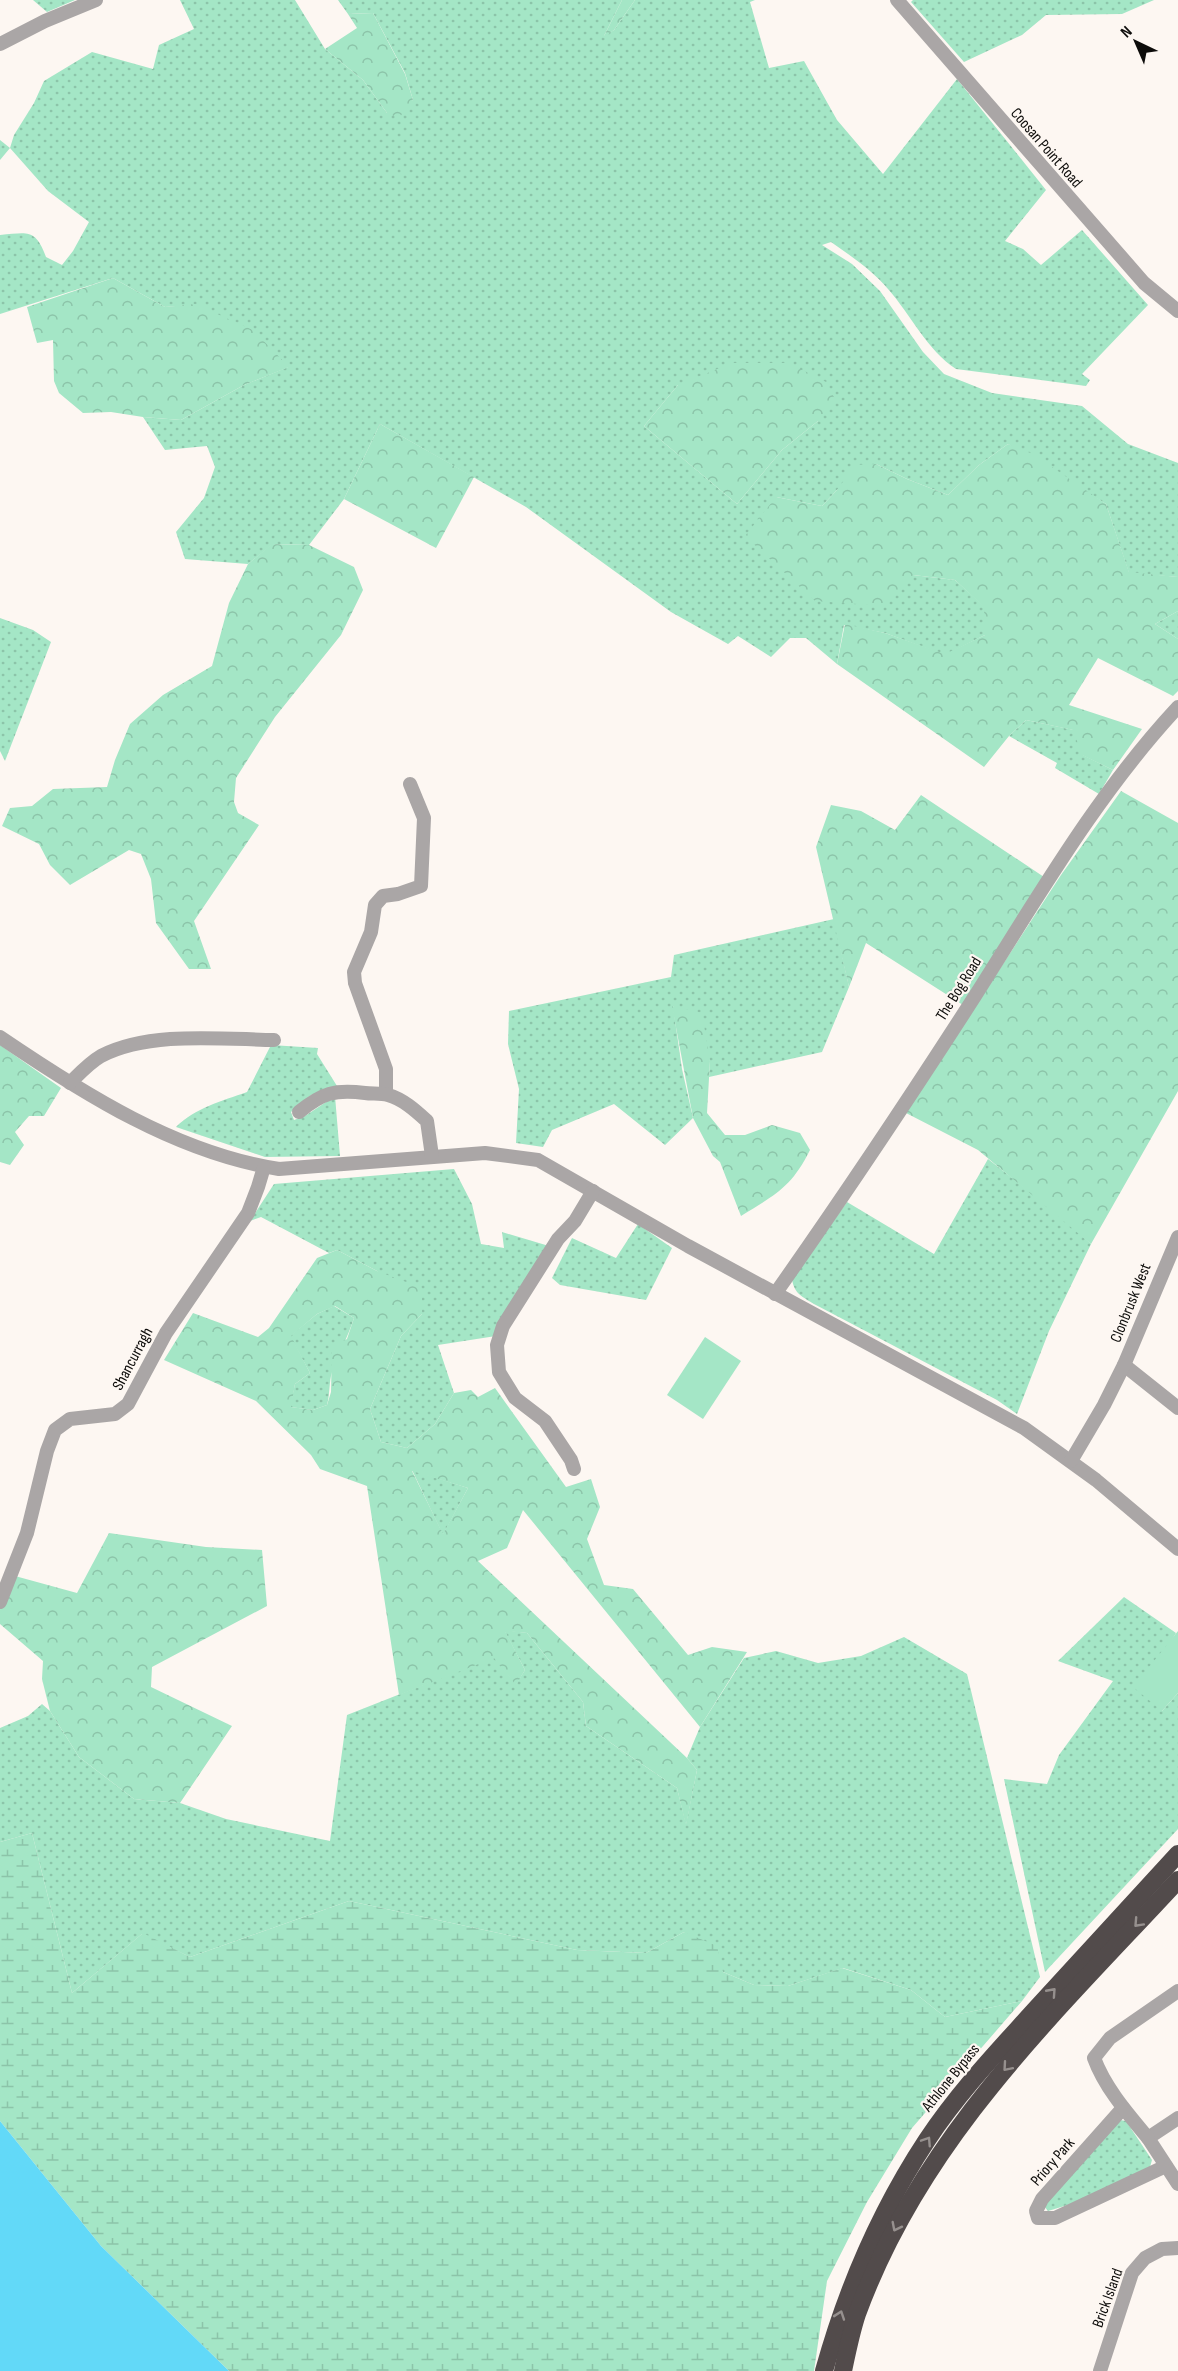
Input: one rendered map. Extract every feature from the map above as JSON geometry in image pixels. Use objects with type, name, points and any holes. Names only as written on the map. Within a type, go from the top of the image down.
[{"type":"highway","name":"Athlone Bypass","points":[[824,2371],[840,2316],[865,2251],[894,2195],[927,2140],[988,2062],[1178,1854]]},
{"type":"highway","points":[[843,2371],[857,2315],[880,2260],[908,2203],[943,2148],[982,2095],[1178,1880]]},
{"type":"street","points":[[0,44],[45,21],[96,0]]},
{"type":"street","name":"Coosan Point Road","points":[[897,0],[1144,283],[1178,311]]},
{"type":"street","name":"The Bog Road","points":[[775,1294],[862,1169],[1067,850],[1146,741],[1178,707]]},
{"type":"street","points":[[386,1094],[386,1069],[355,983],[354,972],[371,932],[375,905],[383,896],[398,894],[421,886],[424,819],[410,784]]},
{"type":"street","points":[[0,1037],[70,1083],[161,1131],[231,1159],[264,1167],[279,1169],[485,1153],[538,1160],[775,1294],[1024,1428],[1096,1480],[1178,1549]]},
{"type":"street","points":[[70,1083],[91,1063],[128,1046],[192,1039],[274,1040]]},
{"type":"street","points":[[299,1112],[313,1100],[330,1092],[386,1094],[411,1106],[428,1121],[432,1156]]},
{"type":"street","name":"Shancurragh","points":[[0,1602],[27,1533],[47,1450],[55,1430],[70,1419],[115,1414],[128,1404],[166,1333],[248,1213],[264,1167]]},
{"type":"street","points":[[574,1469],[572,1460],[545,1421],[516,1398],[499,1372],[497,1345],[503,1326],[558,1239],[575,1221],[593,1191]]},
{"type":"street","name":"Clonbrusk West","points":[[1071,1461],[1104,1405],[1124,1365],[1174,1256],[1178,1237]]},
{"type":"street","name":"Clonbrusk West","points":[[1124,1365],[1178,1408]]},
{"type":"street","points":[[1178,1991],[1110,2038],[1095,2058],[1098,2070],[1123,2108],[1149,2138],[1178,2184]]},
{"type":"street","name":"Priory Park","points":[[1123,2108],[1042,2199],[1036,2211],[1038,2218],[1055,2218],[1166,2166]]},
{"type":"street","points":[[1149,2138],[1178,2118]]},
{"type":"street","name":"Brick Island","points":[[1100,2371],[1132,2273],[1145,2258],[1162,2249],[1178,2248]]},
{"type":"green space","points":[[33,0],[75,0],[47,12]]},
{"type":"green space","points":[[180,0],[295,0],[325,49],[363,80],[387,113],[413,100],[405,73],[373,13],[348,14],[338,0],[622,0],[604,36],[614,30],[635,0],[755,0],[750,2],[769,68],[804,61],[837,120],[883,174],[957,79],[1046,190],[1005,241],[1023,249],[1041,265],[1082,230],[1148,305],[1082,374],[1090,380],[1086,386],[956,369],[936,352],[888,289],[875,276],[831,242],[822,245],[852,264],[880,291],[923,352],[944,374],[992,393],[1082,406],[1128,444],[1178,463],[1178,577],[1129,573],[1106,504],[1008,444],[979,465],[948,495],[876,464],[837,490],[822,506],[776,497],[913,575],[955,580],[985,607],[985,635],[945,655],[885,633],[844,625],[837,664],[806,638],[790,638],[771,657],[738,636],[728,644],[671,612],[526,507],[380,424],[344,499],[309,545],[273,544],[248,564],[185,559],[176,532],[204,498],[215,467],[207,446],[165,450],[143,417],[181,420],[244,385],[288,367],[195,305],[165,307],[113,278],[0,314],[0,235],[29,234],[38,241],[46,257],[62,265],[73,251],[89,222],[48,191],[10,148],[14,135],[34,103],[44,81],[92,52],[153,69],[159,45],[194,29]],"holes":[[[678,385],[818,421],[782,450],[737,504],[644,426]]]},
{"type":"green space","points":[[622,0],[635,0],[614,30],[603,38]]},
{"type":"green space","points":[[913,0],[1154,0],[1122,14],[1046,15],[1022,35],[964,62],[911,2]]},
{"type":"green space","points":[[373,13],[405,74],[413,100],[399,118],[387,113],[363,80],[325,49],[357,28],[348,14]]},
{"type":"green space","points":[[0,140],[10,148],[0,160]]},
{"type":"green space","points":[[113,278],[165,307],[195,304],[253,330],[289,367],[244,385],[181,420],[111,412],[83,413],[59,393],[54,381],[53,340],[37,343],[27,307]]},
{"type":"green space","points":[[732,363],[789,363],[826,382],[836,401],[818,421],[782,450],[737,504],[644,426],[678,385]]},
{"type":"green space","points":[[380,424],[474,477],[436,548],[344,499]]},
{"type":"green space","points":[[1008,444],[1033,454],[1106,504],[1129,572],[1178,577],[1178,611],[1155,624],[1178,639],[1178,691],[1173,696],[1098,658],[1069,705],[1142,729],[1113,770],[1082,755],[1073,730],[1026,720],[1009,736],[984,767],[837,664],[845,624],[885,633],[945,654],[985,635],[984,607],[955,580],[913,575],[886,606],[815,601],[745,536],[776,497],[822,506],[855,465],[876,464],[948,495],[979,465]]},
{"type":"green space","points":[[272,544],[309,545],[354,567],[363,590],[341,635],[275,717],[236,778],[234,802],[238,813],[259,825],[194,921],[211,969],[189,969],[156,923],[151,879],[141,854],[129,850],[70,885],[50,865],[39,844],[2,826],[10,808],[32,806],[53,789],[107,787],[130,724],[163,695],[212,666],[229,603],[248,564]]},
{"type":"green space","points":[[1178,611],[1178,639],[1155,624]]},
{"type":"green space","points":[[0,618],[33,630],[51,642],[5,761],[0,751]]},
{"type":"green space","points":[[1026,720],[1074,730],[1083,755],[1113,770],[1099,794],[1055,768],[1057,763],[1009,736]]},
{"type":"green space","points":[[1121,791],[1178,823],[1178,1091],[1091,1244],[978,1150],[906,1113],[1061,875]]},
{"type":"green space","points":[[921,795],[1044,877],[963,1005],[866,943],[849,987],[816,847],[831,805],[861,811],[895,830]]},
{"type":"green space","points":[[834,919],[849,987],[822,1052],[709,1077],[710,1061],[673,1006],[682,1069],[693,1118],[665,1145],[614,1104],[552,1130],[543,1147],[516,1143],[519,1089],[508,1044],[509,1011],[671,977],[674,955]]},
{"type":"green space","points":[[672,1006],[702,1013],[710,1061],[707,1113],[725,1135],[745,1135],[772,1125],[800,1133],[810,1150],[796,1173],[782,1189],[741,1216],[720,1162],[713,1156],[693,1118]]},
{"type":"green space","points":[[0,1045],[61,1088],[44,1116],[29,1116],[15,1132],[24,1145],[10,1165],[0,1162]]},
{"type":"green space","points":[[271,1045],[318,1048],[317,1054],[337,1086],[311,1095],[291,1112],[294,1120],[305,1116],[335,1096],[340,1156],[265,1157],[176,1127],[200,1110],[247,1092]]},
{"type":"green space","points":[[988,1159],[1062,1217],[1091,1244],[1049,1331],[1017,1414],[997,1400],[814,1304],[797,1292],[792,1279],[847,1202],[934,1254]]},
{"type":"green space","points":[[454,1169],[472,1204],[481,1244],[504,1248],[502,1232],[549,1246],[496,1336],[438,1345],[454,1393],[435,1424],[407,1448],[381,1442],[370,1409],[401,1336],[422,1314],[377,1271],[337,1250],[329,1253],[261,1217],[250,1221],[274,1184]]},
{"type":"green space","points":[[638,1224],[672,1248],[646,1300],[560,1285],[552,1278],[572,1238],[616,1258]]},
{"type":"green space","points":[[337,1250],[377,1271],[422,1288],[422,1314],[401,1336],[370,1409],[381,1442],[407,1448],[435,1424],[454,1393],[471,1390],[478,1397],[495,1388],[566,1487],[591,1479],[600,1507],[587,1539],[604,1585],[633,1589],[688,1655],[712,1647],[747,1652],[700,1727],[523,1510],[507,1548],[478,1561],[697,1770],[686,1826],[677,1788],[586,1726],[583,1702],[527,1633],[505,1631],[525,1670],[516,1685],[494,1658],[399,1695],[367,1486],[320,1469],[311,1455],[256,1401],[164,1360],[193,1313],[258,1337],[269,1328],[317,1258]],"holes":[[[335,1306],[354,1318],[347,1339],[332,1347],[331,1392],[327,1405],[313,1410],[291,1407],[295,1384],[310,1373],[291,1336],[317,1314]],[[412,1471],[468,1488],[443,1534]]]},
{"type":"green space","points":[[334,1306],[354,1318],[332,1372],[327,1405],[313,1410],[290,1407],[295,1384],[310,1373],[290,1336],[317,1314]]},
{"type":"green space","points":[[705,1337],[741,1361],[703,1419],[667,1395]]},
{"type":"green space","points":[[412,1470],[468,1488],[443,1535]]},
{"type":"green space","points":[[109,1533],[206,1547],[262,1550],[267,1606],[152,1667],[151,1687],[232,1726],[180,1803],[134,1799],[79,1757],[50,1711],[42,1679],[43,1661],[0,1624],[0,1608],[15,1576],[77,1593]]},
{"type":"green space","points":[[1124,1597],[1176,1633],[1170,1643],[1162,1711],[1178,1693],[1178,1829],[1045,1972],[1004,1779],[1047,1784],[1059,1755],[1113,1681],[1058,1661]]},
{"type":"green space","points":[[504,1630],[527,1633],[583,1702],[586,1726],[677,1788],[686,1824],[697,1770],[687,1758],[700,1727],[744,1658],[776,1651],[818,1663],[861,1656],[904,1637],[967,1674],[1040,1977],[1022,2001],[945,2017],[911,1990],[843,1968],[788,1986],[754,1985],[723,1972],[684,1932],[646,1953],[577,1950],[349,1901],[190,1957],[142,1934],[72,1993],[32,1833],[0,1842],[0,1728],[28,1716],[42,1704],[50,1711],[79,1757],[134,1799],[180,1803],[226,1819],[330,1841],[347,1715],[494,1657],[516,1684],[525,1670]]},
{"type":"green space","points":[[1178,1631],[1178,1693],[1162,1711],[1133,1687]]},
{"type":"green space","points":[[32,1833],[72,1993],[143,1933],[190,1957],[349,1901],[577,1950],[646,1953],[684,1932],[717,1946],[723,1972],[754,1985],[788,1986],[842,1968],[911,1990],[945,2017],[1022,2001],[912,2128],[867,2202],[827,2281],[814,2371],[229,2371],[101,2246],[0,2121],[0,1842]]},
{"type":"green space","points":[[1120,2120],[1126,2121],[1152,2160],[1150,2167],[1071,2204],[1048,2211],[1044,2206]]},
{"type":"water","points":[[0,2121],[101,2246],[229,2371],[0,2371]]}]
